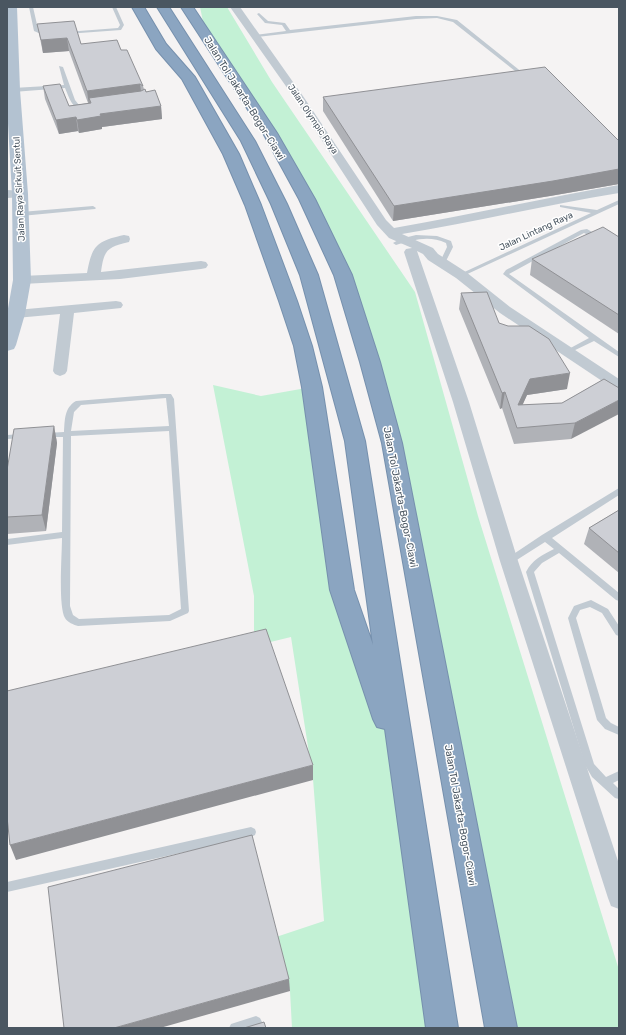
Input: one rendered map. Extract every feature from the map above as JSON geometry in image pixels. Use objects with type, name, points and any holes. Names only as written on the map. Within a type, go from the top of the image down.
[{"type":"highway","points":[[138,7],[161,46],[191,84],[231,154],[253,205],[288,301],[306,360],[312,388],[342,590],[404,773]]},
{"type":"highway","name":"Jalan Tol Jakarta–Bogor–Ciawi","points":[[163,7],[248,141],[279,204],[309,274],[355,441],[442,1028]]},
{"type":"highway","name":"Jalan Tol Jakarta–Bogor–Ciawi","points":[[187,7],[270,133],[307,199],[343,275],[370,362],[392,442],[501,1028]]},
{"type":"highway","points":[[200,7],[206,36]]},
{"type":"main road","name":"Jalan Raya Sirkuit Sentul","points":[[7,346],[9,329],[16,314],[21,214],[14,194],[10,91],[11,16]]},
{"type":"street","name":"Jalan Olympic Raya","points":[[235,7],[257,36],[381,222],[399,240]]},
{"type":"street","points":[[399,240],[450,222],[558,199],[619,189]]},
{"type":"street","points":[[93,277],[98,251],[101,247],[114,241],[124,239]]},
{"type":"street","points":[[399,240],[421,256],[438,260],[461,275],[505,310],[619,386]]},
{"type":"street","points":[[399,240],[461,402],[508,561],[619,898]]},
{"type":"street","points":[[16,291],[93,277],[200,265]]},
{"type":"street","points":[[16,314],[116,305]]},
{"type":"street","points":[[60,371],[67,310]]},
{"type":"lane","points":[[31,7],[36,30],[41,33],[54,33]]},
{"type":"lane","points":[[62,33],[119,29],[122,25],[114,7]]},
{"type":"lane","points":[[259,14],[267,22],[283,24],[289,32]]},
{"type":"lane","points":[[257,36],[394,20],[434,17],[447,18],[455,21],[524,75],[526,77],[520,82]]},
{"type":"lane","points":[[61,67],[67,86],[76,106],[81,109],[88,109]]},
{"type":"lane","points":[[10,91],[67,86]]},
{"type":"lane","name":"Jalan Lintang Raya","points":[[461,275],[619,202]]},
{"type":"lane","points":[[562,206],[597,212]]},
{"type":"lane","points":[[21,214],[92,208]]},
{"type":"lane","points":[[606,242],[587,231],[583,231],[508,271],[506,274],[619,355]]},
{"type":"lane","points":[[399,240],[434,236],[443,238],[449,242],[450,247],[438,260]]},
{"type":"lane","points":[[567,352],[594,338]]},
{"type":"lane","points":[[168,396],[170,399],[173,428],[185,611],[170,618],[78,623],[69,617],[66,606],[65,535],[67,434],[70,410],[72,406],[79,403],[168,396]]},
{"type":"lane","points":[[7,437],[173,428]]},
{"type":"lane","points":[[508,561],[619,491]]},
{"type":"lane","points":[[7,542],[65,535]]},
{"type":"lane","points":[[545,537],[619,598]]},
{"type":"lane","points":[[561,550],[536,563],[531,567],[530,572],[590,765],[594,774],[601,781],[606,782],[619,795]]},
{"type":"lane","points":[[619,633],[605,611],[591,603],[577,608],[572,618],[602,720],[608,726],[619,731]]},
{"type":"lane","points":[[606,782],[619,776]]},
{"type":"lane","points":[[7,888],[251,832]]},
{"type":"lane","points":[[235,1028],[256,1022]]},
{"type":"green space","points":[[200,7],[227,7],[272,82],[415,292],[478,516],[619,970],[619,1028],[501,1028],[370,362],[307,199],[206,36]]},
{"type":"green space","points":[[213,385],[261,396],[312,387],[342,590],[404,773],[442,1028],[292,1028],[290,991],[276,937],[324,921],[313,779],[291,637],[254,646],[254,596]]},
{"type":"building","points":[[74,21],[81,44],[117,40],[121,50],[127,50],[143,86],[140,84],[87,91],[67,38],[41,40],[37,24]]},
{"type":"building","points":[[545,67],[619,141],[619,169],[394,206],[323,97]]},
{"type":"building","points":[[60,84],[69,106],[91,103],[89,98],[141,91],[145,89],[146,92],[155,90],[161,106],[100,114],[101,116],[77,120],[76,117],[56,120],[43,86]]},
{"type":"building","points":[[603,227],[619,237],[619,315],[532,259]]},
{"type":"building","points":[[487,292],[499,323],[508,326],[529,326],[549,339],[570,373],[530,379],[518,405],[562,403],[604,379],[619,388],[619,400],[575,423],[517,428],[505,392],[502,393],[461,293]]},
{"type":"building","points":[[54,426],[42,515],[7,517],[7,470],[14,429]]},
{"type":"building","points":[[619,510],[619,553],[589,528]]},
{"type":"building","points":[[266,629],[313,765],[10,845],[7,817],[7,691]]},
{"type":"building","points":[[252,835],[289,979],[114,1028],[64,1028],[48,887]]},
{"type":"building","points":[[264,1022],[266,1028],[244,1028]]}]
